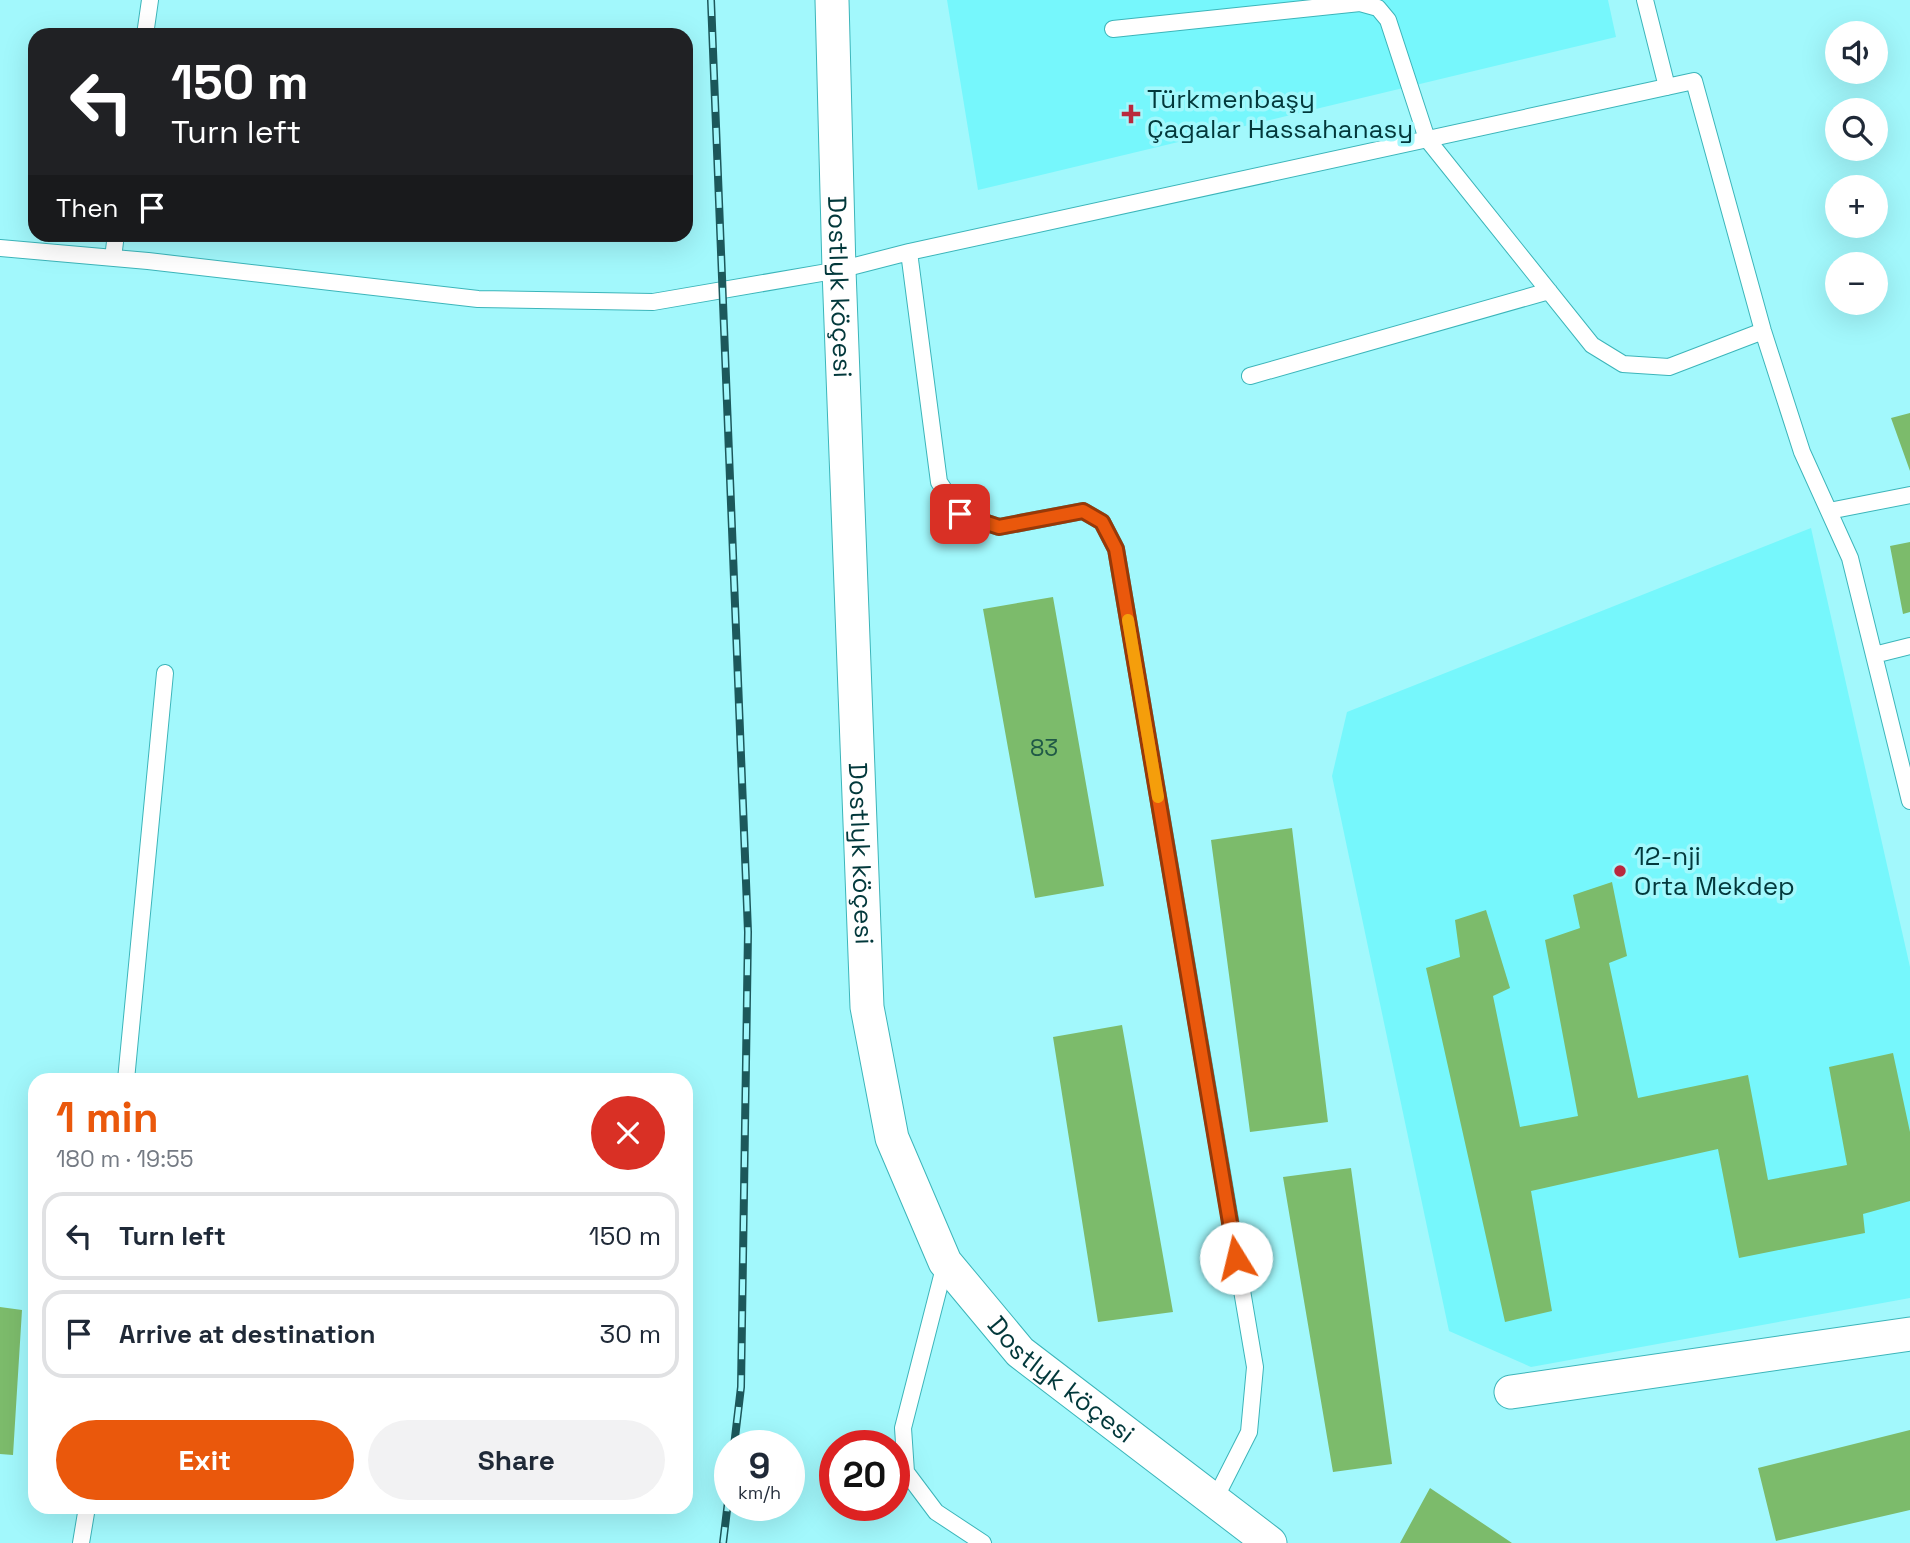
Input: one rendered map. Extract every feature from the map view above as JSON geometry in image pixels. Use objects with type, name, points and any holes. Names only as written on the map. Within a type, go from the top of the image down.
[{"type":"street","name":"Dostlyk köçesi","points":[[832,0],[839,270],[867,1007],[892,1138],[945,1262],[1020,1352],[1270,1543]]},
{"type":"street","points":[[1511,1392],[1910,1334]]},
{"type":"lane","points":[[146,28],[150,0]]},
{"type":"lane","points":[[1645,0],[1667,87]]},
{"type":"lane","points":[[1113,29],[1360,3],[1378,8],[1388,20],[1427,139],[1592,345],[1623,364],[1669,367],[1763,331]]},
{"type":"lane","points":[[0,248],[478,299],[653,302],[839,270],[909,252],[1695,81],[1763,331],[1802,452],[1850,558],[1910,801]]},
{"type":"lane","points":[[113,258],[115,242]]},
{"type":"lane","points":[[909,252],[939,482],[960,514],[999,527],[1083,511],[1102,522],[1116,549],[1255,1367],[1249,1432],[1215,1499]]},
{"type":"lane","points":[[1250,376],[1549,291]]},
{"type":"lane","points":[[1829,510],[1910,495]]},
{"type":"lane","points":[[1874,655],[1910,646]]},
{"type":"lane","points":[[127,1073],[164,673]]},
{"type":"lane","points":[[945,1262],[903,1428],[906,1472],[936,1512],[983,1543]]},
{"type":"lane","points":[[81,1543],[86,1514]]},
{"type":"shaded area","name":"Türkmenbaşy Çagalar Hassahanasy","points":[[947,0],[1608,0],[1616,37],[978,190]]},
{"type":"shaded area","name":"12-nji Orta Mekdep","points":[[1811,528],[1910,967],[1910,1298],[1531,1367],[1449,1331],[1332,776],[1347,712]]},
{"type":"building","points":[[1910,413],[1910,471],[1891,418]]},
{"type":"building","points":[[1910,542],[1910,612],[1903,614],[1890,546]]},
{"type":"building","points":[[1053,597],[1104,886],[1035,898],[983,609]]},
{"type":"building","points":[[1292,828],[1328,1122],[1250,1132],[1211,840]]},
{"type":"building","points":[[1612,882],[1627,956],[1609,963],[1638,1098],[1748,1075],[1768,1180],[1847,1165],[1829,1067],[1893,1053],[1910,1132],[1910,1201],[1863,1214],[1865,1233],[1739,1258],[1718,1149],[1531,1191],[1552,1311],[1505,1322],[1426,968],[1460,957],[1455,920],[1486,910],[1510,988],[1493,996],[1520,1127],[1578,1116],[1545,940],[1580,928],[1573,895]]},
{"type":"building","points":[[1122,1025],[1173,1312],[1098,1322],[1053,1037]]},
{"type":"building","points":[[1351,1168],[1392,1464],[1333,1472],[1283,1177]]},
{"type":"building","points":[[0,1307],[22,1310],[13,1455],[0,1454]]},
{"type":"building","points":[[1910,1430],[1910,1510],[1776,1541],[1758,1468]]},
{"type":"building","points":[[1430,1488],[1512,1543],[1400,1543]]},
{"type":"railway","points":[[711,0],[748,932],[741,1387],[736,1430]]},
{"type":"railway","points":[[723,1543],[726,1521]]},
{"type":"slow traffic","points":[[1128,620],[1158,797]]},
{"type":"place","name":"Türkmenbaşy Çagalar Hassahanasy","points":[[1131,114]]},
{"type":"place","name":"12-nji Orta Mekdep","points":[[1620,871]]},
{"type":"route","points":[[960,514],[999,527],[1083,511],[1102,522],[1116,549],[1236,1258]]}]
